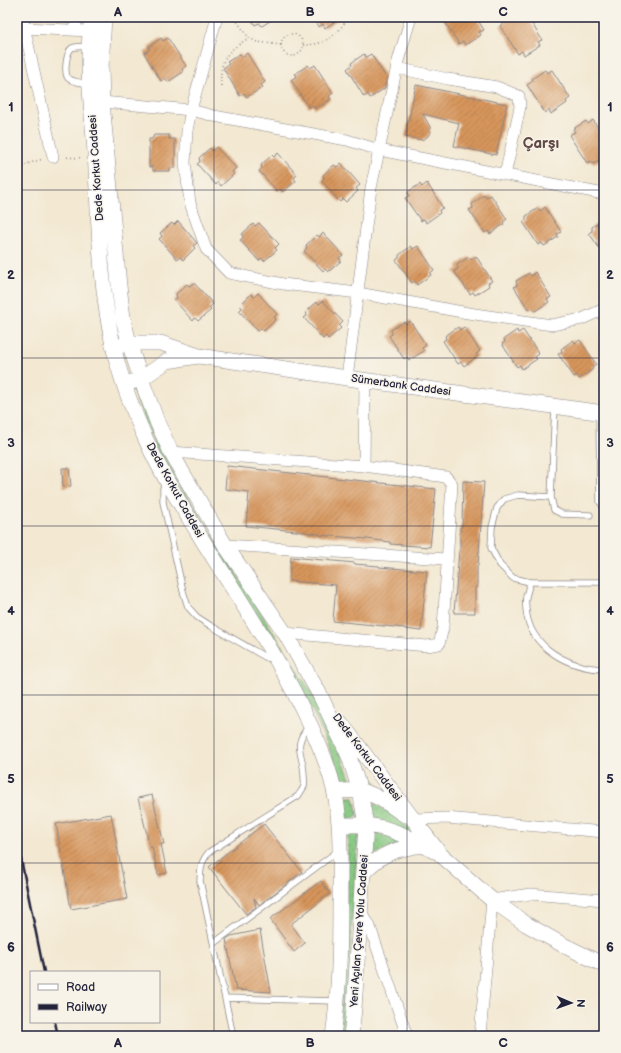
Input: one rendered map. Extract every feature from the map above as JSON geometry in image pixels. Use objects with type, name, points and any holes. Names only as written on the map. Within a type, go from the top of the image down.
[{"type":"main road","name":"Dede Korkut Caddesi","points":[[104,17],[100,68],[119,286],[129,343],[140,379],[171,452],[225,545],[285,633],[320,695],[349,756],[360,791],[366,825]]},
{"type":"main road","name":"Dede Korkut Caddesi","points":[[91,24],[89,68],[103,287],[113,348],[136,416],[147,442],[167,481],[277,660],[310,724],[330,775],[335,792],[340,825],[366,825],[404,835],[441,855]]},
{"type":"main road","points":[[113,348],[129,343],[161,343],[199,356]]},
{"type":"main road","points":[[124,384],[140,379],[167,361],[199,356]]},
{"type":"main road","name":"Sümerbank Caddesi","points":[[199,356],[365,381],[601,412]]},
{"type":"main road","name":"Dede Korkut Caddesi","points":[[320,695],[441,855],[492,900],[546,936],[604,965]]},
{"type":"main road","name":"Dede Korkut Caddesi","points":[[335,792],[348,790],[360,791],[375,795],[413,819]]},
{"type":"main road","name":"Yeni Açılan Çevre Yolu Caddesi","points":[[333,1036],[340,920],[340,825]]},
{"type":"main road","name":"Yeni Açılan Çevre Yolu Caddesi","points":[[351,1036],[366,825]]},
{"type":"main road","points":[[363,873],[371,863],[387,853],[399,849],[424,845]]},
{"type":"street","points":[[75,30],[78,17]]},
{"type":"street","points":[[217,17],[191,110],[187,131],[186,169],[190,203],[206,249],[229,273],[283,284],[358,293],[468,313],[552,325],[582,319],[604,309]]},
{"type":"street","points":[[347,378],[371,188],[397,68],[411,17]]},
{"type":"street","points":[[53,157],[23,22],[75,30],[91,24]]},
{"type":"street","points":[[397,68],[497,88],[519,96],[520,108],[505,175]]},
{"type":"street","points":[[102,102],[191,110],[214,116],[347,140],[379,150],[604,194]]},
{"type":"street","points":[[364,466],[365,381]]},
{"type":"street","points":[[171,452],[364,466],[446,477],[452,484],[446,559],[443,628],[439,644],[427,646],[285,633]]},
{"type":"street","points":[[225,545],[446,559]]},
{"type":"street","points":[[413,819],[446,818],[604,832]]},
{"type":"street","points":[[480,1036],[492,900],[530,894],[604,900]]},
{"type":"street","points":[[359,910],[369,924],[407,1036]]},
{"type":"lane","points":[[90,46],[75,47],[70,50],[67,56],[66,70],[70,79],[90,83]]},
{"type":"lane","points":[[556,406],[551,497],[554,510],[562,514],[590,515]]},
{"type":"lane","points":[[601,412],[600,502],[604,508]]},
{"type":"lane","points":[[167,481],[163,488],[163,502],[188,607],[197,617],[211,626],[267,658],[277,660]]},
{"type":"lane","points":[[551,497],[518,495],[504,499],[497,508],[492,527],[491,548],[500,565],[512,578],[530,582],[604,582]]},
{"type":"lane","points":[[530,582],[526,598],[527,619],[536,638],[550,651],[566,661],[595,669],[604,669]]},
{"type":"lane","points":[[233,1036],[200,881],[201,866],[203,860],[209,852],[298,796],[305,785],[299,745],[301,735],[310,724]]},
{"type":"lane","points":[[214,943],[340,850]]},
{"type":"lane","points":[[225,998],[336,1001]]},
{"type":"path","points":[[241,17],[236,20],[249,38],[257,42],[282,45]]},
{"type":"path","points":[[303,45],[316,45],[326,41],[338,32],[349,17]]},
{"type":"path","points":[[290,34],[301,38],[303,45],[299,54],[292,56],[286,54],[282,49],[284,38],[290,34]]},
{"type":"path","points":[[221,86],[220,76],[225,56],[234,47],[249,38]]},
{"type":"path","points":[[17,166],[49,157],[95,158]]},
{"type":"green space","points":[[137,386],[158,441],[171,468],[310,690],[335,739],[351,781],[344,784],[342,783],[327,743],[305,694],[158,452],[132,388]]},
{"type":"green space","points":[[360,765],[383,791],[368,787]]},
{"type":"green space","points":[[346,797],[354,797],[358,815],[354,818],[349,819],[346,817],[343,799]]},
{"type":"green space","points":[[370,800],[400,820],[423,841],[373,821]]},
{"type":"green space","points":[[348,833],[359,834],[353,899],[348,1008],[344,1036],[339,1036],[347,893]]},
{"type":"green space","points":[[376,833],[401,840],[400,844],[373,855],[373,835]]},
{"type":"building","points":[[250,17],[276,17],[262,26],[259,23],[255,25]]},
{"type":"building","points":[[313,17],[342,17],[325,28],[323,24],[319,27]]},
{"type":"building","points":[[442,17],[476,17],[484,30],[479,32],[481,35],[465,45],[463,41],[459,44]]},
{"type":"building","points":[[509,17],[528,17],[542,40],[538,42],[540,45],[524,55],[522,51],[518,54],[500,26],[506,22],[504,20]]},
{"type":"building","points":[[161,38],[163,41],[168,38],[186,66],[182,69],[183,72],[168,82],[165,78],[161,81],[144,53],[150,49],[148,47]]},
{"type":"building","points":[[247,53],[265,82],[261,85],[263,87],[247,97],[244,93],[240,96],[223,68],[229,64],[227,62],[240,54],[242,57]]},
{"type":"building","points":[[364,54],[366,57],[371,54],[387,79],[385,88],[370,98],[368,94],[364,97],[347,69],[352,65],[351,63]]},
{"type":"building","points":[[308,65],[310,68],[315,65],[333,93],[329,96],[331,99],[315,109],[313,105],[309,108],[291,80],[297,76],[295,74]]},
{"type":"building","points":[[545,70],[547,73],[552,70],[570,98],[566,101],[567,103],[551,114],[549,110],[545,113],[527,85],[533,81],[532,79]]},
{"type":"building","points":[[416,85],[507,104],[496,155],[454,146],[459,123],[423,114],[430,127],[430,133],[427,137],[422,140],[405,137]]},
{"type":"building","points":[[593,120],[604,137],[604,157],[593,164],[591,161],[587,163],[569,135],[575,132],[573,129],[586,121],[588,124]]},
{"type":"building","points":[[154,135],[169,135],[169,139],[175,139],[175,168],[170,168],[170,171],[153,171],[153,167],[149,167],[149,139],[152,139]]},
{"type":"building","points":[[216,147],[236,168],[232,172],[234,174],[221,186],[218,182],[216,185],[197,164],[200,162],[199,158],[210,148],[212,151]]},
{"type":"building","points":[[278,153],[297,175],[294,178],[296,181],[283,192],[280,189],[277,191],[259,171],[262,168],[261,165],[272,155],[274,157]]},
{"type":"building","points":[[341,163],[360,185],[356,188],[358,191],[346,202],[343,199],[340,202],[322,181],[324,178],[323,175],[334,165],[337,167]]},
{"type":"building","points":[[427,183],[443,208],[439,210],[440,213],[426,223],[424,219],[421,221],[405,198],[409,196],[408,192],[420,184],[422,187]]},
{"type":"building","points":[[484,195],[486,198],[491,195],[507,219],[503,222],[504,224],[490,234],[488,231],[485,233],[469,210],[473,208],[472,204]]},
{"type":"building","points":[[545,207],[561,232],[557,234],[558,237],[544,246],[542,243],[538,245],[523,222],[526,220],[526,216],[538,208],[540,211]]},
{"type":"building","points":[[604,219],[604,255],[589,233],[592,231],[592,227]]},
{"type":"building","points":[[178,221],[197,243],[193,246],[195,248],[183,260],[180,257],[177,259],[159,239],[162,236],[160,233],[172,223],[174,225]]},
{"type":"building","points":[[259,223],[279,244],[275,248],[277,250],[264,261],[261,258],[259,261],[240,240],[243,238],[242,234],[253,224],[255,226]]},
{"type":"building","points":[[323,233],[343,255],[339,258],[341,261],[328,272],[325,269],[323,271],[304,251],[307,248],[306,245],[317,235],[319,237]]},
{"type":"building","points":[[411,246],[413,249],[418,246],[434,270],[430,273],[431,275],[417,285],[415,281],[412,283],[396,260],[399,258],[399,255]]},
{"type":"building","points":[[476,256],[492,281],[488,283],[489,286],[475,295],[473,292],[470,294],[454,271],[458,269],[457,265],[469,257],[471,260]]},
{"type":"building","points":[[535,272],[551,297],[547,299],[549,302],[535,311],[532,308],[529,310],[514,287],[517,285],[516,281],[529,273],[531,276]]},
{"type":"building","points":[[194,283],[213,304],[209,308],[211,310],[198,321],[195,318],[193,321],[174,300],[177,298],[176,294],[187,284],[189,286]]},
{"type":"building","points":[[258,293],[277,314],[274,317],[276,319],[264,331],[261,328],[258,331],[239,311],[242,308],[240,305],[251,294],[254,297]]},
{"type":"building","points":[[323,301],[343,322],[339,326],[341,328],[328,339],[326,336],[323,339],[304,318],[307,316],[306,312],[317,302],[319,304]]},
{"type":"building","points":[[410,321],[426,345],[422,348],[424,351],[409,360],[407,357],[404,359],[389,336],[392,334],[391,330],[404,322],[406,324]]},
{"type":"building","points":[[458,327],[460,330],[464,327],[480,351],[476,354],[478,356],[464,366],[461,362],[458,364],[443,341],[446,339],[445,336]]},
{"type":"building","points":[[517,330],[518,333],[523,330],[539,354],[535,357],[537,359],[522,369],[520,365],[517,367],[502,344],[505,342],[504,339]]},
{"type":"building","points":[[573,340],[575,343],[580,340],[596,364],[592,367],[593,369],[579,379],[577,375],[574,377],[558,354],[562,352],[561,349]]},
{"type":"building","points":[[227,466],[436,489],[430,547],[390,544],[390,542],[367,539],[246,526],[249,492],[225,489]]},
{"type":"building","points":[[62,468],[69,468],[71,486],[63,487]]},
{"type":"building","points":[[463,481],[484,482],[477,566],[477,587],[475,587],[475,613],[454,613],[460,551],[460,527],[462,527]]},
{"type":"building","points":[[291,557],[427,571],[421,631],[333,621],[336,585],[289,581]]},
{"type":"building","points":[[152,795],[164,844],[161,844],[167,873],[158,875],[152,847],[150,847],[138,798]]},
{"type":"building","points":[[111,814],[127,899],[71,909],[56,824]]},
{"type":"building","points":[[264,824],[302,872],[259,905],[254,898],[256,907],[246,914],[209,867]]},
{"type":"building","points":[[321,881],[330,894],[291,924],[305,943],[294,952],[270,919]]},
{"type":"building","points":[[260,930],[271,992],[236,990],[226,939],[231,936]]},
{"type":"railway","points":[[17,840],[44,971]]},
{"type":"railway","points":[[55,1023],[58,1036]]},
{"type":"district","name":"Çarşı","points":[[541,143]]}]
